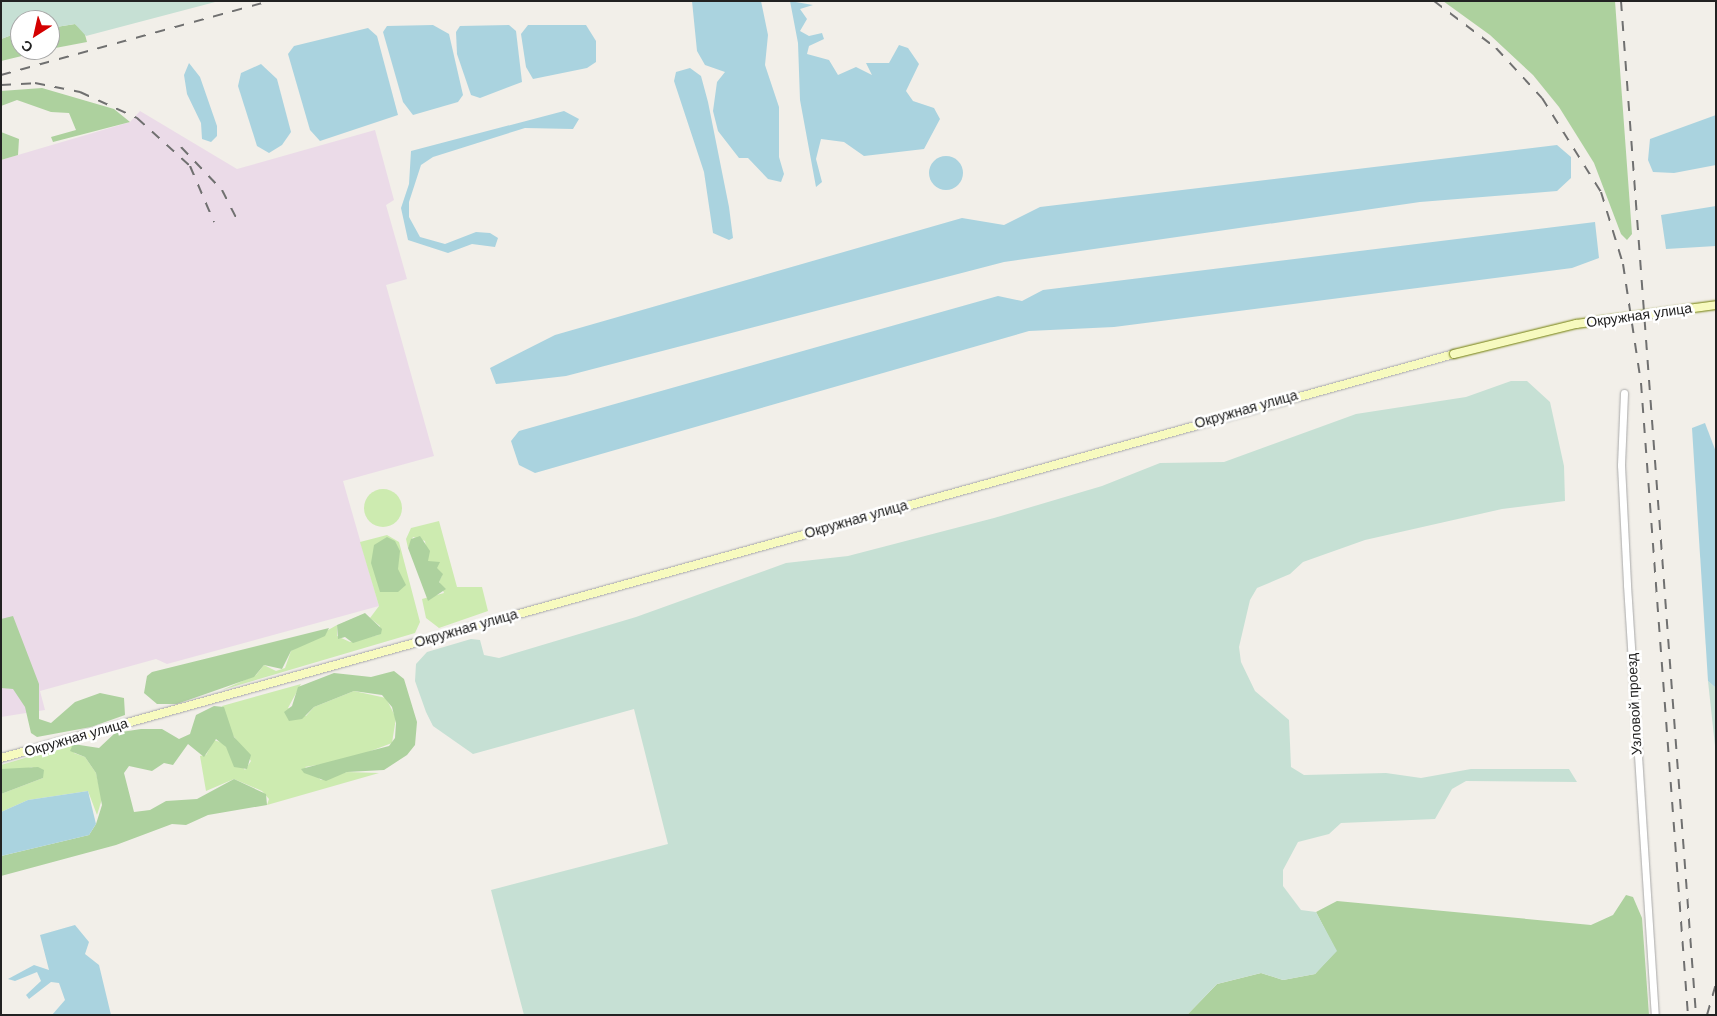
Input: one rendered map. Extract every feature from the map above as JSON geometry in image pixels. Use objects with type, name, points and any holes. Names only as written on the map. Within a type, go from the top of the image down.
[{"type":"main road","name":"Окружная улица","points":[[1,758],[1454,354],[1576,324],[1716,305]]},
{"type":"street","name":"Узловой проезд","points":[[1624,393],[1621,466],[1655,1015]]},
{"type":"shaded area","points":[[140,111],[237,169],[375,130],[394,200],[386,205],[407,279],[386,285],[434,456],[343,481],[379,606],[167,664],[156,659],[40,691],[45,710],[1,717],[1,160],[130,122]]},
{"type":"green space","points":[[1,1],[219,1],[86,36],[75,24],[60,26],[60,10],[10,10],[10,36],[1,39]]},
{"type":"green space","points":[[1443,1],[1615,1],[1632,234],[1627,240],[1621,234],[1594,163],[1559,107],[1533,75],[1490,35]]},
{"type":"green space","points":[[75,24],[84,31],[87,42],[60,47],[60,26]]},
{"type":"green space","points":[[10,36],[10,59],[1,61],[1,39]]},
{"type":"green space","points":[[42,88],[114,109],[130,122],[53,142],[51,137],[76,130],[69,113],[51,112],[17,100],[1,106],[1,91]]},
{"type":"green space","points":[[1,132],[19,139],[18,155],[1,160]]},
{"type":"green space","points":[[1511,381],[1527,381],[1550,402],[1564,466],[1565,501],[1502,509],[1365,540],[1303,562],[1290,574],[1257,588],[1250,600],[1239,647],[1241,662],[1255,691],[1289,720],[1291,767],[1304,775],[1386,773],[1421,778],[1471,769],[1569,769],[1577,782],[1466,781],[1452,789],[1435,819],[1341,823],[1329,834],[1298,842],[1283,870],[1283,886],[1301,910],[1316,912],[1337,951],[1315,974],[1283,980],[1261,973],[1217,984],[1187,1015],[524,1015],[491,890],[668,844],[634,709],[473,754],[433,726],[426,712],[415,681],[416,664],[427,652],[471,639],[480,640],[484,655],[499,658],[636,617],[786,563],[848,556],[994,518],[1102,486],[1160,463],[1224,462],[1356,414],[1466,397]]},
{"type":"green space","points":[[383,489],[396,495],[402,508],[396,521],[383,527],[370,521],[364,508],[370,495]]},
{"type":"green space","points":[[439,521],[457,587],[482,587],[488,611],[439,628],[426,618],[422,599],[444,593],[439,581],[442,576],[428,562],[425,541],[413,537],[408,548],[406,539],[411,528]]},
{"type":"green space","points":[[387,535],[399,542],[420,622],[415,633],[222,690],[256,675],[264,665],[276,671],[285,668],[291,651],[337,625],[337,636],[350,642],[378,635],[380,626],[370,618],[379,606],[360,542]]},
{"type":"green space","points":[[420,536],[430,551],[428,561],[440,562],[437,568],[443,574],[439,582],[446,589],[428,601],[408,548],[411,539]]},
{"type":"green space","points":[[387,537],[395,541],[400,551],[398,569],[406,585],[398,592],[380,592],[371,563],[374,545]]},
{"type":"green space","points":[[365,613],[382,629],[381,634],[353,643],[345,637],[338,639],[337,625]]},
{"type":"green space","points":[[13,616],[39,684],[39,719],[51,723],[75,702],[100,693],[124,698],[125,715],[91,727],[37,737],[31,733],[25,707],[13,689],[1,688],[1,619]]},
{"type":"green space","points":[[329,628],[325,636],[291,651],[282,669],[264,665],[254,677],[177,704],[157,704],[144,693],[147,676],[152,672]]},
{"type":"green space","points":[[394,671],[404,679],[417,722],[415,745],[407,755],[384,770],[347,772],[326,781],[304,773],[301,769],[389,746],[395,738],[396,723],[392,707],[382,695],[354,691],[314,707],[302,719],[289,721],[284,712],[292,706],[298,687],[334,673],[371,677]]},
{"type":"green space","points":[[1708,681],[1716,688],[1716,755]]},
{"type":"green space","points":[[301,684],[288,708],[306,716],[314,707],[354,691],[386,698],[396,718],[392,743],[347,760],[305,767],[321,780],[347,772],[379,773],[267,805],[269,799],[262,791],[234,779],[206,791],[200,756],[206,755],[214,740],[223,743],[245,770],[251,761],[230,731],[222,706]]},
{"type":"green space","points":[[214,706],[224,707],[234,737],[251,755],[247,769],[234,767],[226,747],[216,739],[204,757],[188,744],[173,765],[164,763],[152,771],[129,766],[124,773],[134,812],[150,810],[166,801],[197,799],[234,779],[266,794],[267,805],[208,815],[186,825],[172,824],[116,845],[1,876],[1,856],[89,835],[96,824],[102,805],[96,773],[85,757],[70,751],[73,744],[99,748],[115,733],[141,729],[162,729],[179,739],[190,734],[196,715]]},
{"type":"green space","points":[[73,744],[74,753],[85,757],[96,773],[102,799],[97,815],[88,791],[28,800],[1,812],[1,794],[43,778],[32,767],[15,772],[1,769],[1,765]]},
{"type":"green space","points":[[38,767],[44,770],[43,778],[1,794],[1,769]]},
{"type":"green space","points":[[1626,895],[1633,897],[1642,918],[1649,1015],[1187,1015],[1217,984],[1261,973],[1283,980],[1315,974],[1336,951],[1316,912],[1337,901],[1591,925],[1613,915]]},
{"type":"water","points":[[692,1],[761,1],[768,35],[765,65],[779,107],[779,157],[784,174],[781,182],[768,179],[748,158],[739,158],[718,131],[713,111],[717,82],[725,72],[705,65],[697,51]]},
{"type":"water","points":[[790,1],[813,5],[800,9],[807,19],[800,31],[809,36],[822,33],[824,39],[809,46],[807,54],[829,60],[838,75],[856,67],[872,75],[866,63],[889,63],[899,45],[908,48],[919,64],[906,91],[913,101],[934,108],[940,119],[924,149],[864,156],[844,142],[821,139],[816,159],[822,182],[816,187],[800,100],[798,43]]},
{"type":"water","points":[[433,25],[449,34],[463,95],[458,102],[413,115],[403,102],[383,32],[387,26]]},
{"type":"water","points":[[509,25],[516,31],[522,82],[480,98],[471,95],[457,54],[456,32],[460,26]]},
{"type":"water","points":[[528,25],[586,25],[596,41],[596,62],[587,68],[533,79],[526,67],[521,34]]},
{"type":"water","points":[[368,28],[377,36],[398,115],[320,141],[310,130],[288,54],[294,46]]},
{"type":"water","points":[[189,63],[200,77],[217,126],[217,136],[211,142],[202,139],[201,123],[187,94],[184,75]]},
{"type":"water","points":[[261,64],[277,79],[291,132],[282,145],[269,153],[257,146],[238,86],[241,73]]},
{"type":"water","points":[[690,68],[701,76],[708,102],[729,207],[733,238],[729,240],[713,233],[704,172],[674,81],[676,72]]},
{"type":"water","points":[[564,111],[579,119],[573,129],[525,128],[433,157],[421,165],[409,202],[409,217],[420,237],[445,244],[476,232],[490,233],[498,238],[495,247],[472,244],[448,253],[408,240],[401,208],[409,184],[411,151]]},
{"type":"water","points":[[1716,115],[1716,165],[1674,173],[1653,172],[1648,160],[1650,139]]},
{"type":"water","points":[[1557,145],[1571,157],[1571,178],[1557,191],[1420,202],[1004,262],[566,376],[496,384],[490,368],[555,335],[962,218],[1004,225],[1040,207]]},
{"type":"water","points":[[946,156],[958,161],[963,173],[958,185],[946,190],[934,185],[929,173],[934,161]]},
{"type":"water","points":[[1716,206],[1716,246],[1666,249],[1661,215]]},
{"type":"water","points":[[1595,222],[1599,258],[1572,268],[1114,327],[1029,331],[535,473],[519,465],[511,441],[519,431],[998,296],[1022,301],[1043,290]]},
{"type":"water","points":[[1705,423],[1716,452],[1716,688],[1708,681],[1692,428]]},
{"type":"water","points":[[88,791],[96,824],[89,835],[1,856],[1,812],[28,800]]},
{"type":"water","points":[[75,925],[89,942],[85,954],[99,965],[111,1015],[52,1015],[65,1000],[59,983],[51,982],[29,999],[26,995],[41,981],[37,972],[15,981],[8,979],[34,965],[49,970],[40,935]]},
{"type":"railway","points":[[1,75],[269,1]]},
{"type":"railway","points":[[1434,1],[1496,48],[1542,98],[1601,192],[1623,264],[1641,383],[1688,1015]]},
{"type":"railway","points":[[1621,1],[1696,1015]]},
{"type":"railway","points":[[1,85],[35,83],[80,92],[137,118],[190,166],[214,222]]},
{"type":"railway","points":[[181,147],[222,190],[236,218]]},
{"type":"railway","points":[[1707,1015],[1716,983]]}]
